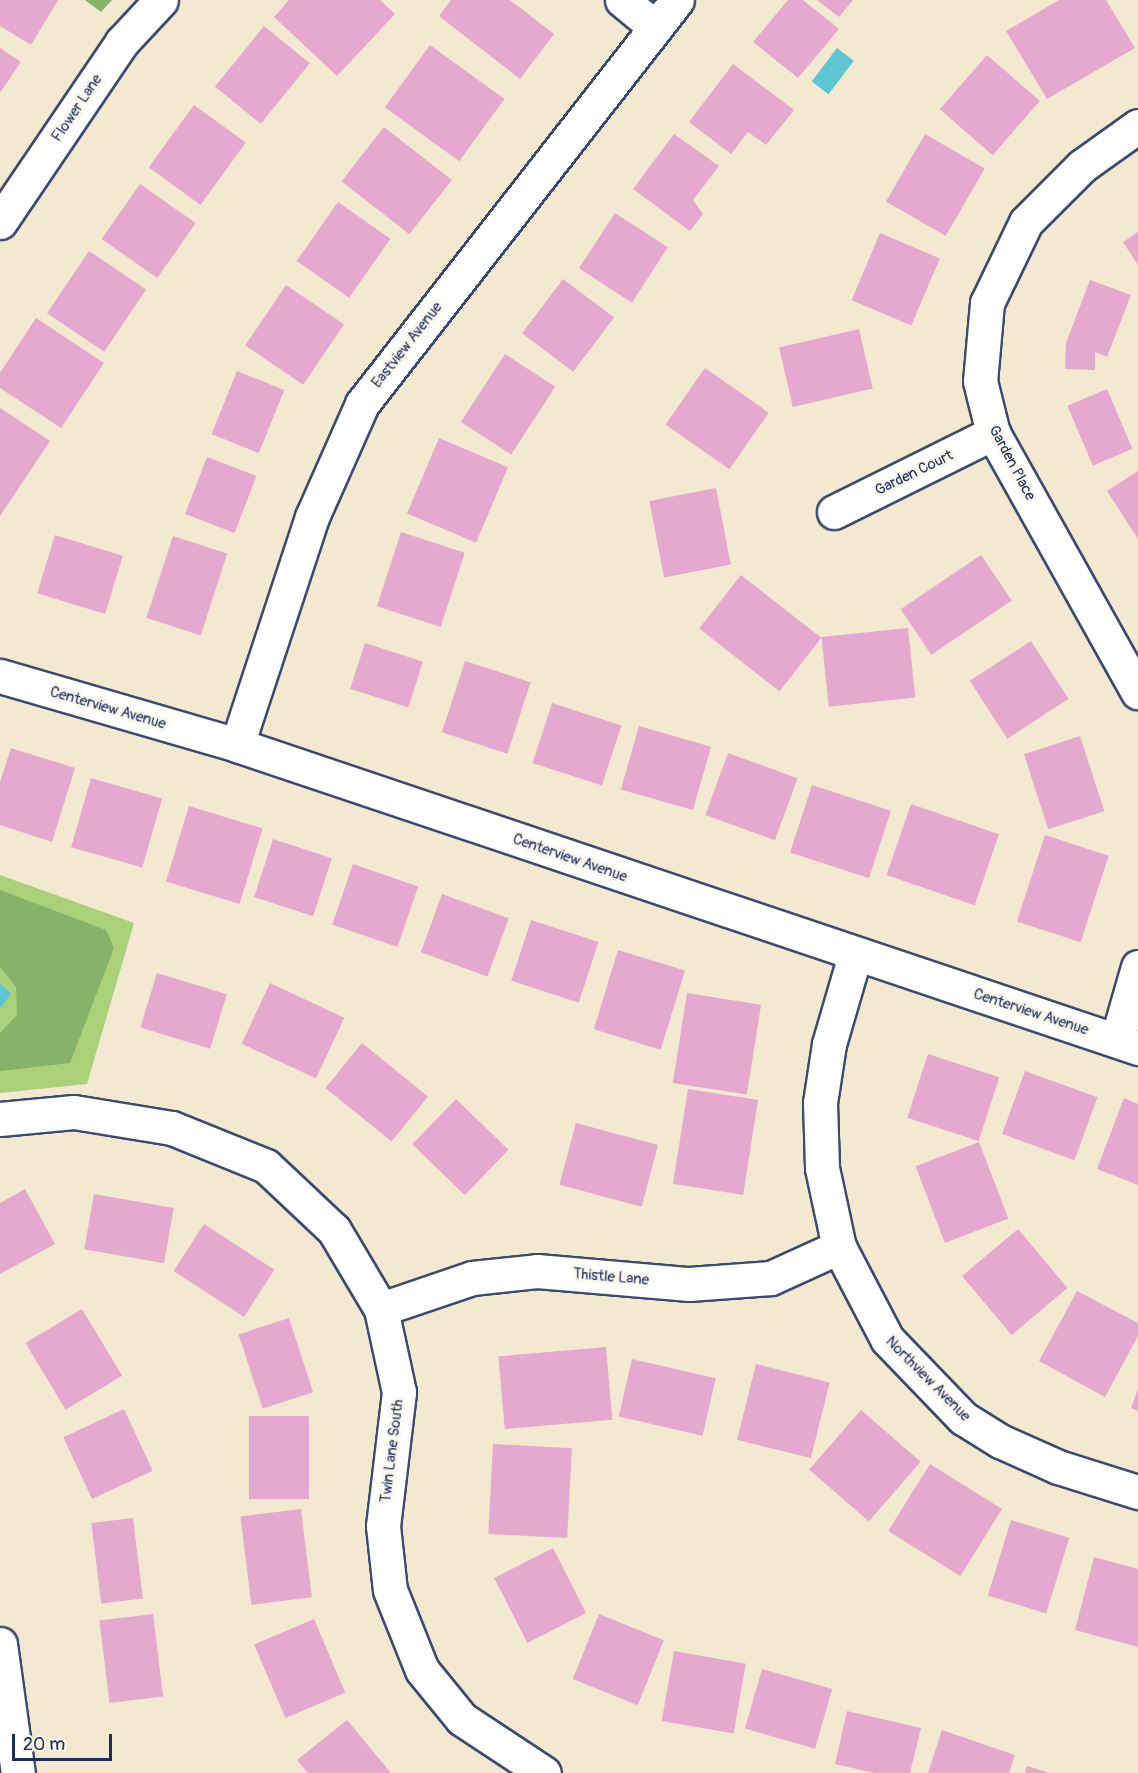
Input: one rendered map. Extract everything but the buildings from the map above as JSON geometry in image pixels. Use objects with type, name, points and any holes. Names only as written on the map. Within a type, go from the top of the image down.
[{"type":"street","name":"Flower Lane","points":[[0,222],[122,42],[161,0]]},
{"type":"street","points":[[622,0],[655,27]]},
{"type":"street","name":"Eastview Avenue","points":[[237,746],[312,517],[362,404],[677,0]]},
{"type":"street","name":"Garden Place","points":[[1138,126],[1082,166],[1026,222],[987,303],[980,381],[993,434],[1138,692]]},
{"type":"street","name":"Garden Court","points":[[834,512],[993,434]]},
{"type":"street","name":"Centerview Avenue","points":[[0,676],[237,746],[855,955],[1128,1044]]},
{"type":"street","name":"Northview Avenue","points":[[855,955],[829,1044],[820,1103],[822,1168],[839,1247],[886,1339],[963,1418],[1058,1467],[1138,1492]]},
{"type":"street","points":[[1128,1044],[1138,967]]},
{"type":"street","name":"Twin Lane South","points":[[0,1119],[74,1112],[172,1128],[266,1166],[334,1230],[381,1309],[399,1392],[383,1526],[390,1590],[422,1670],[462,1719],[544,1773]]},
{"type":"street","name":"Thistle Lane","points":[[381,1309],[472,1278],[537,1271],[689,1284],[771,1278],[839,1247]]},
{"type":"street","points":[[0,1644],[18,1773]]},
{"type":"green space","points":[[85,0],[112,0],[101,12]]},
{"type":"green space","points":[[0,875],[134,923],[87,1084],[0,1093]]},
{"type":"green space","points":[[0,890],[106,930],[114,948],[70,1063],[0,1071],[0,1033],[17,1015],[16,987],[0,967]]},
{"type":"water","points":[[837,48],[854,61],[828,94],[812,82]]},
{"type":"water","points":[[0,983],[11,994],[0,1008]]}]
